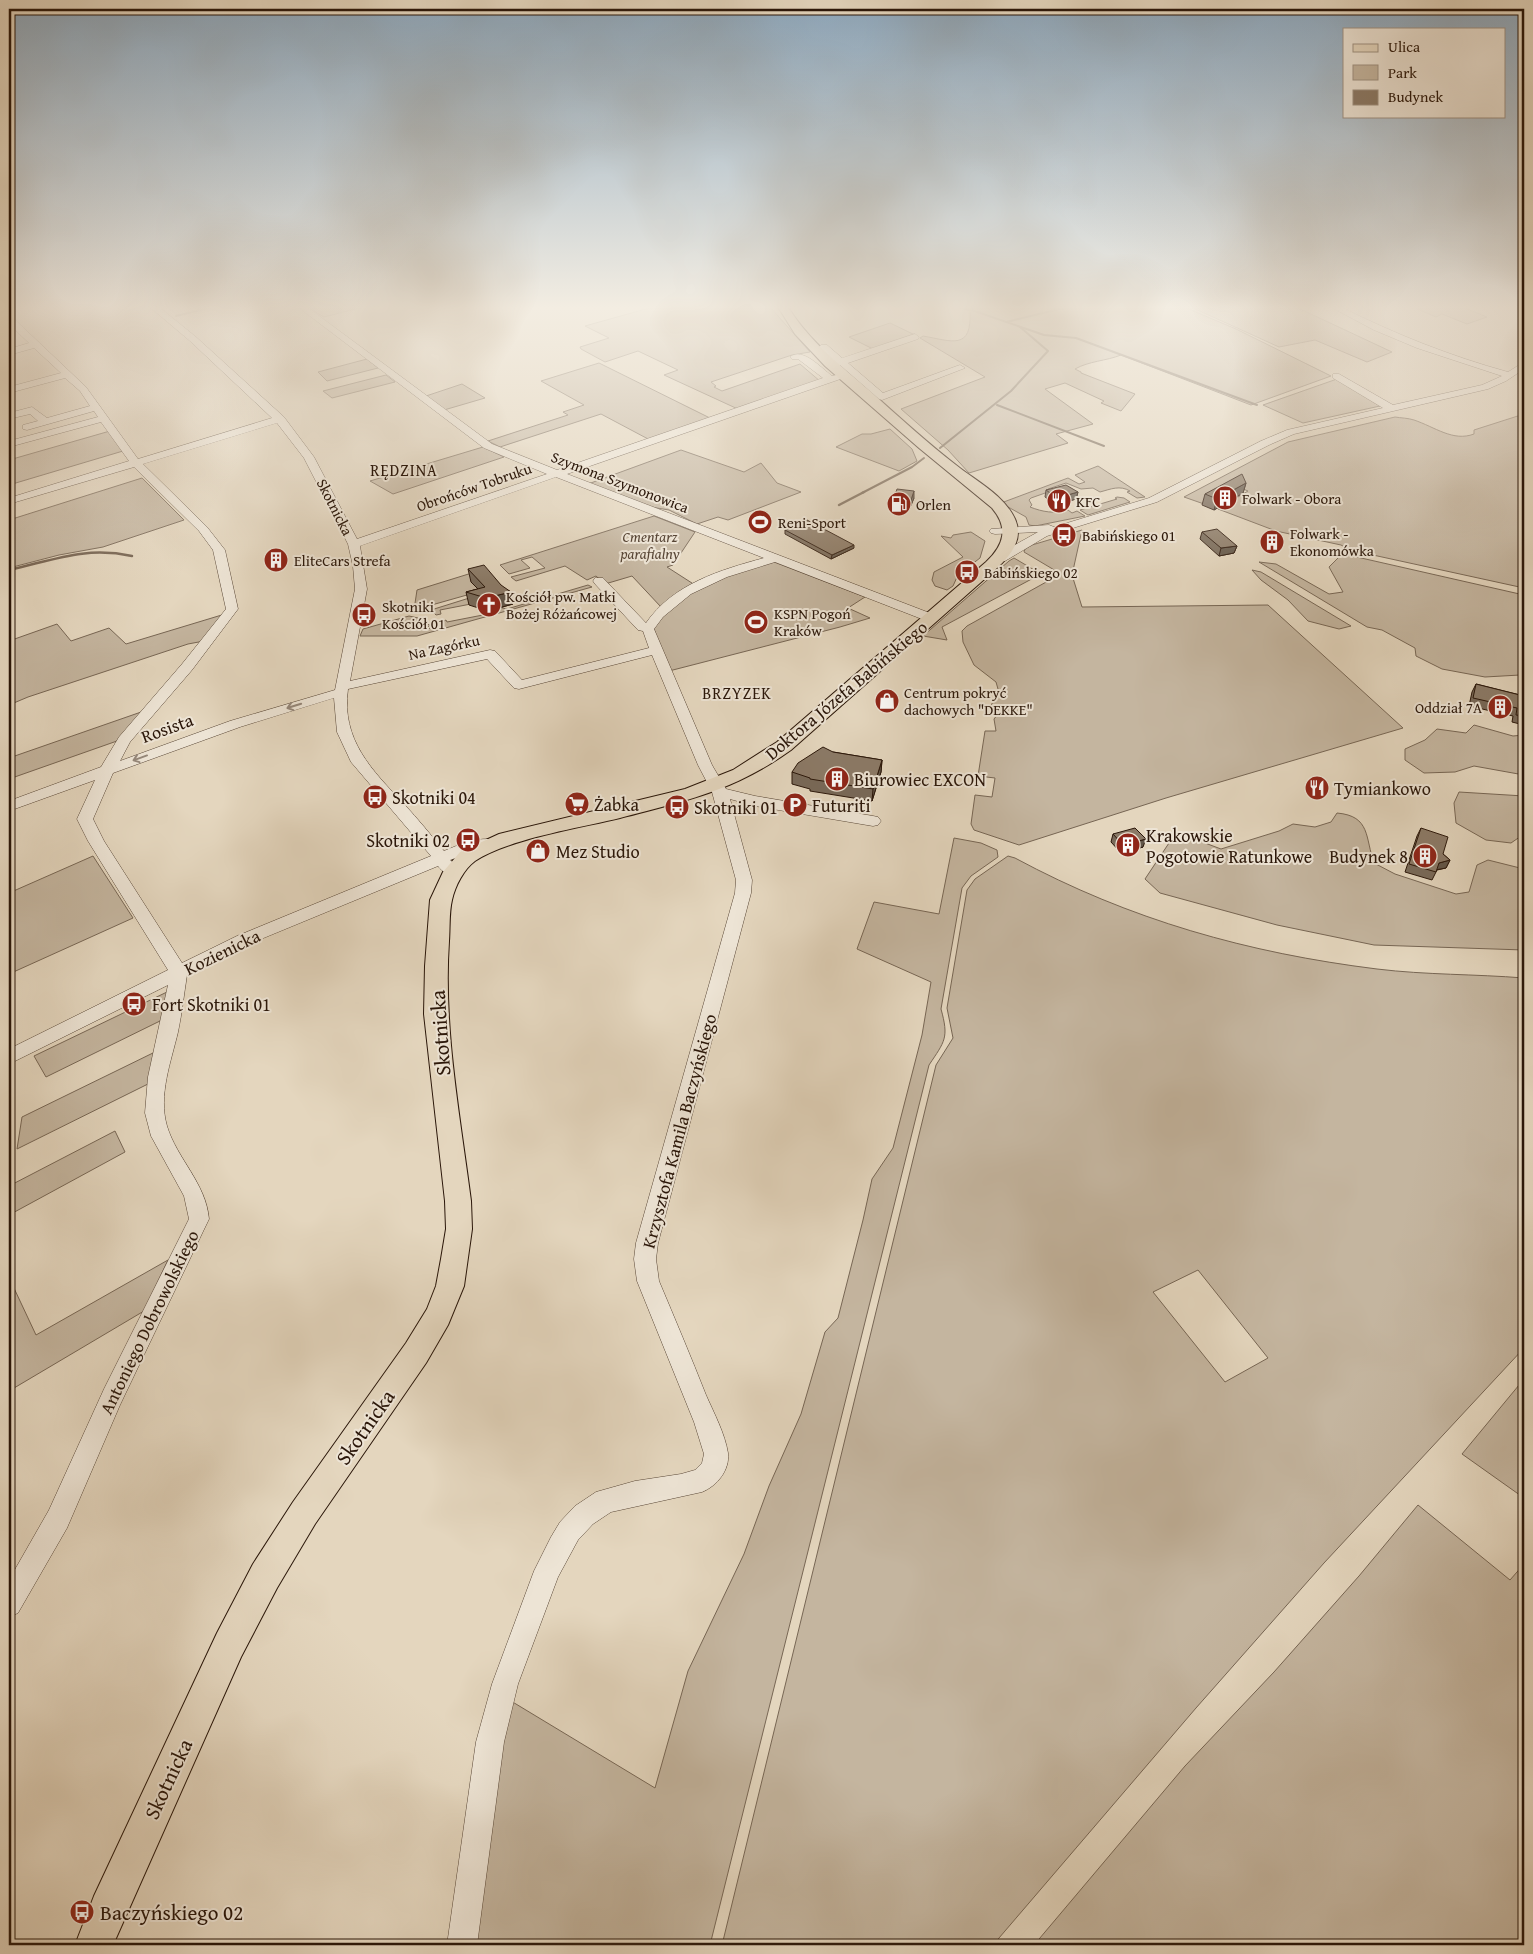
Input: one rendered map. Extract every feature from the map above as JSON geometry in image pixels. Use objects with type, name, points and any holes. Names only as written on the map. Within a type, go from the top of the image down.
[{"type":"main road","points":[[870,398],[944,463],[993,521],[1005,531],[1006,549],[1001,558]]},
{"type":"main road","name":"Doktora Józefa Babińskiego","points":[[984,570],[1005,531]]},
{"type":"main road","name":"Doktora Józefa Babińskiego","points":[[451,862],[467,857],[493,843],[527,833],[718,788],[777,751],[984,570],[1001,558]]},
{"type":"main road","name":"Skotnicka","points":[[94,1945],[108,1910],[229,1645],[265,1576],[304,1513],[416,1353],[438,1316],[450,1286],[459,1220],[437,1021],[436,966],[441,900],[451,862]]},
{"type":"street","points":[[89,398],[135,462],[203,529],[219,550],[232,609],[187,667],[124,740],[107,770],[85,819],[96,840],[179,973]]},
{"type":"street","name":"Skotnicka","points":[[257,398],[280,419],[309,457],[354,544],[361,588],[340,708],[343,731],[349,748],[374,784],[451,862]]},
{"type":"street","name":"Szymona Szymonowica","points":[[423,398],[481,442],[557,474],[930,618]]},
{"type":"street","name":"Obrońców Tobruku","points":[[354,544],[775,398]]},
{"type":"street","points":[[1375,398],[1390,408]]},
{"type":"street","name":"Doktora Józefa Babińskiego","points":[[1001,558],[1043,534],[1152,500],[1265,443],[1291,432],[1433,398]]},
{"type":"street","points":[[9,416],[29,407],[45,422]]},
{"type":"street","points":[[18,429],[96,407]]},
{"type":"street","points":[[9,444],[104,418]]},
{"type":"street","points":[[9,501],[280,419]]},
{"type":"street","name":"Doktora Józefa Babińskiego","points":[[1005,531],[1069,525]]},
{"type":"street","name":"Doktora Józefa Babińskiego","points":[[1005,531],[1029,536],[1043,534]]},
{"type":"street","points":[[599,581],[643,627],[648,629],[656,616],[674,599],[732,571],[776,558]]},
{"type":"street","name":"Krzysztofa Kamila Baczyńskiego","points":[[462,1945],[490,1742],[505,1684],[547,1571],[574,1526],[584,1515],[605,1501],[702,1480],[713,1469],[716,1454],[706,1422],[648,1280],[645,1259],[647,1243],[743,893],[744,880],[718,788],[697,747],[648,629]]},
{"type":"street","name":"Na Zagórku","points":[[342,688],[490,654],[519,685],[657,650]]},
{"type":"street","name":"Rosista","points":[[9,806],[235,724],[342,688]]},
{"type":"street","points":[[718,788],[755,801],[873,821]]},
{"type":"street","name":"Kozienicka","points":[[9,1057],[243,940],[451,862]]},
{"type":"street","name":"Antoniego Dobrowolskiego","points":[[9,1604],[58,1519],[112,1397],[198,1219],[199,1210],[189,1185],[158,1125],[156,1109],[158,1078],[179,973]]},
{"type":"green space","points":[[429,398],[484,398],[444,410]]},
{"type":"green space","points":[[572,398],[670,398],[712,419],[650,440],[601,414],[500,447],[488,441],[568,415],[563,412],[584,405]]},
{"type":"green space","points":[[714,398],[774,398],[740,410]]},
{"type":"green space","points":[[929,398],[1058,398],[1093,424],[1056,434],[1068,443],[969,473],[948,450],[901,409]]},
{"type":"green space","points":[[1098,398],[1132,398],[1121,411],[1101,403],[1104,401]]},
{"type":"green space","points":[[1233,398],[1270,398],[1251,405]]},
{"type":"green space","points":[[1282,398],[1368,398],[1380,406],[1303,423],[1263,405]]},
{"type":"green space","points":[[1524,414],[1524,588],[1350,550],[1341,545],[1276,531],[1218,509],[1248,491],[1236,486],[1204,504],[1184,497],[1288,442],[1395,417],[1414,420],[1451,435],[1466,436],[1474,434],[1474,430]]},
{"type":"green space","points":[[890,429],[912,449],[917,461],[899,471],[836,447],[862,434],[871,434]]},
{"type":"green space","points":[[110,431],[123,451],[9,485],[9,460]]},
{"type":"green space","points":[[483,447],[504,457],[393,494],[370,481]]},
{"type":"green space","points":[[681,450],[744,472],[761,463],[777,483],[801,492],[728,520],[718,517],[697,524],[669,510],[645,506],[588,484]]},
{"type":"green space","points":[[1098,466],[1145,497],[1137,498],[1127,492],[1130,491],[1123,488],[1100,492],[1093,488],[1081,489],[1066,483],[1048,489],[1048,492],[1031,498],[1029,500],[1032,505],[1030,507],[1049,512],[1068,510],[1072,513],[1077,511],[1085,516],[1035,526],[1029,525],[1026,517],[1001,503],[1068,478],[1079,484],[1085,482],[1075,475]]},
{"type":"green space","points":[[142,478],[184,520],[103,547],[59,555],[9,568],[9,520]]},
{"type":"green space","points":[[1115,498],[1124,498],[1130,502],[1088,515],[1080,510],[1117,499]]},
{"type":"green space","name":"Cmentarz parafialny","points":[[654,516],[695,532],[673,565],[667,567],[695,585],[661,607],[632,576],[605,584],[596,576],[587,580],[565,566],[516,581],[511,577],[545,568],[532,557],[521,560],[530,568],[509,574],[500,565]]},
{"type":"green space","points":[[1082,530],[1072,575],[1082,607],[1268,605],[1403,728],[1166,798],[1019,845],[974,830],[971,824],[975,795],[992,797],[995,778],[978,776],[985,731],[996,731],[994,719],[998,714],[991,706],[998,689],[996,682],[974,665],[963,642],[962,631],[967,626],[1057,576],[1056,571],[1024,552],[1025,549],[1032,545]]},
{"type":"green space","points":[[971,532],[985,541],[980,558],[958,575],[953,586],[947,590],[935,586],[932,580],[934,572],[963,557],[941,536],[951,538],[953,535]]},
{"type":"green space","points":[[1348,555],[1524,595],[1519,623],[1520,628],[1524,631],[1524,678],[1520,675],[1485,677],[1442,669],[1416,656],[1415,648],[1382,630],[1367,627],[1259,562],[1276,564],[1329,594],[1343,592],[1329,567],[1339,557]]},
{"type":"green space","points":[[1014,558],[1041,574],[942,627],[947,640],[923,636],[1009,561]]},
{"type":"green space","name":"KSPN Pogoń Kraków","points":[[774,562],[865,597],[848,608],[870,618],[669,671],[653,627],[677,600],[731,573]]},
{"type":"green space","points":[[1252,570],[1261,572],[1351,626],[1339,629],[1308,621],[1288,600],[1261,580]]},
{"type":"green space","points":[[475,572],[471,581],[478,589],[473,590],[474,593],[414,610],[417,590]]},
{"type":"green space","points":[[588,585],[592,587],[417,636],[360,636],[363,629],[409,616],[418,618],[421,623],[431,625],[427,627],[428,629],[446,620],[447,622],[488,614],[487,610],[495,610],[498,607],[507,609]]},
{"type":"green space","points":[[498,589],[508,593],[516,602],[476,603],[440,610],[441,614],[436,615],[431,610]]},
{"type":"green space","points":[[225,614],[204,641],[188,644],[9,705],[9,641],[57,624],[71,641],[109,628],[126,644]]},
{"type":"green space","points":[[144,711],[117,741],[9,779],[9,758]]},
{"type":"green space","points":[[1474,725],[1513,736],[1524,735],[1524,775],[1474,766],[1455,772],[1424,773],[1405,760],[1405,749],[1425,740],[1437,729],[1466,733]]},
{"type":"green space","points":[[1459,792],[1524,796],[1524,834],[1511,843],[1486,840],[1456,823],[1454,803]]},
{"type":"green space","points":[[1337,813],[1348,815],[1361,824],[1365,830],[1374,863],[1395,874],[1456,894],[1469,892],[1477,865],[1488,860],[1524,869],[1524,950],[1374,945],[1277,925],[1160,893],[1145,879],[1169,843],[1197,840],[1221,849],[1279,831],[1293,824],[1315,827],[1331,822]]},
{"type":"green space","points":[[954,838],[981,843],[997,850],[998,857],[971,876],[962,888],[941,1009],[945,1027],[944,1039],[929,1065],[710,1945],[468,1945],[495,1769],[511,1701],[655,1788],[688,1671],[744,1554],[769,1486],[801,1414],[825,1332],[838,1318],[872,1179],[893,1148],[922,1035],[931,982],[857,949],[874,902],[939,914]]},
{"type":"green space","points":[[93,856],[133,918],[9,974],[9,893]]},
{"type":"green space","points":[[1008,856],[1058,880],[1146,916],[1191,931],[1282,954],[1377,969],[1524,978],[1524,1348],[1324,1563],[1196,1708],[993,1945],[722,1945],[936,1065],[953,1038],[947,1008],[967,890],[975,879]],"holes":[[[1198,1270],[1268,1358],[1225,1382],[1153,1292]]]},
{"type":"green space","points":[[167,992],[162,1020],[46,1077],[34,1056]]},
{"type":"green space","points":[[157,1051],[152,1082],[17,1149],[22,1117]]},
{"type":"green space","points":[[115,1131],[125,1152],[9,1215],[9,1186]]},
{"type":"green space","points":[[168,1260],[144,1311],[9,1391],[9,1289],[13,1286],[36,1335]]},
{"type":"green space","points":[[1524,1379],[1524,1498],[1462,1454]]},
{"type":"green space","points":[[1418,1505],[1510,1580],[1524,1564],[1524,1945],[1034,1945],[1185,1766],[1274,1672],[1359,1576]]},
{"type":"building","points":[[1242,474],[1246,483],[1217,499],[1205,494]]},
{"type":"building","points":[[1066,485],[1078,492],[1057,498],[1046,490]]},
{"type":"building","points":[[897,489],[914,491],[910,503],[893,501]]},
{"type":"building","points":[[807,520],[854,545],[832,555],[785,530]]},
{"type":"building","points":[[1217,529],[1237,546],[1221,548],[1202,532]]},
{"type":"building","points":[[484,565],[501,585],[511,592],[486,598],[466,592],[485,587],[468,569]]},
{"type":"building","points":[[1476,684],[1524,696],[1524,716],[1516,715],[1517,708],[1473,698]]},
{"type":"building","points":[[823,747],[833,752],[882,760],[873,789],[810,779],[792,772],[798,763]]},
{"type":"building","points":[[1135,828],[1146,839],[1123,845],[1113,834]]},
{"type":"building","name":"Budynek 8","points":[[1421,828],[1448,837],[1443,854],[1450,860],[1439,863],[1436,872],[1409,864]]},
{"type":"waterway","points":[[940,448],[1002,398]]},
{"type":"waterway","points":[[1239,398],[1257,405]]},
{"type":"waterway","points":[[997,405],[1104,446]]},
{"type":"waterway","points":[[862,493],[912,467],[924,458]]},
{"type":"waterway","points":[[839,505],[864,492]]},
{"type":"waterway","points":[[9,570],[84,553],[115,553],[132,556]]},
{"type":"place","name":"Folwark - Obora","points":[[1225,498]]},
{"type":"place","name":"KFC","points":[[1059,501]]},
{"type":"place","name":"Orlen","points":[[899,504]]},
{"type":"place","name":"Reni-Sport","points":[[760,522]]},
{"type":"place","name":"Babińskiego 01","points":[[1064,535]]},
{"type":"place","name":"Folwark - Ekonomówka","points":[[1272,542]]},
{"type":"place","name":"EliteCars Strefa","points":[[276,560]]},
{"type":"place","name":"Babińskiego 02","points":[[967,572]]},
{"type":"place","name":"Kościół pw. Matki Bożej Różańcowej","points":[[489,605]]},
{"type":"place","name":"Skotniki Kościół 01","points":[[364,615]]},
{"type":"place","name":"KSPN Pogoń Kraków","points":[[756,622]]},
{"type":"place","name":"Centrum pokryć dachowych \"DEKKE\"","points":[[887,701]]},
{"type":"place","name":"Oddział 7A","points":[[1500,707]]},
{"type":"place","name":"Biurowiec EXCON","points":[[837,779]]},
{"type":"place","name":"Tymiankowo","points":[[1317,788]]},
{"type":"place","name":"Skotniki 04","points":[[375,797]]},
{"type":"place","name":"Żabka","points":[[577,804]]},
{"type":"place","name":"Futuriti","points":[[795,805]]},
{"type":"place","name":"Skotniki 01","points":[[677,807]]},
{"type":"place","name":"Skotniki 02","points":[[468,840]]},
{"type":"place","name":"Krakowskie Pogotowie Ratunkowe","points":[[1128,845]]},
{"type":"place","name":"Mez Studio","points":[[538,851]]},
{"type":"place","name":"Budynek 8","points":[[1425,856]]},
{"type":"place","name":"Fort Skotniki 01","points":[[134,1004]]},
{"type":"place","name":"Baczyńskiego 02","points":[[82,1912]]},
{"type":"district","name":"RĘDZINA","points":[[404,470]]},
{"type":"district","name":"BRZYZEK","points":[[737,693]]}]
